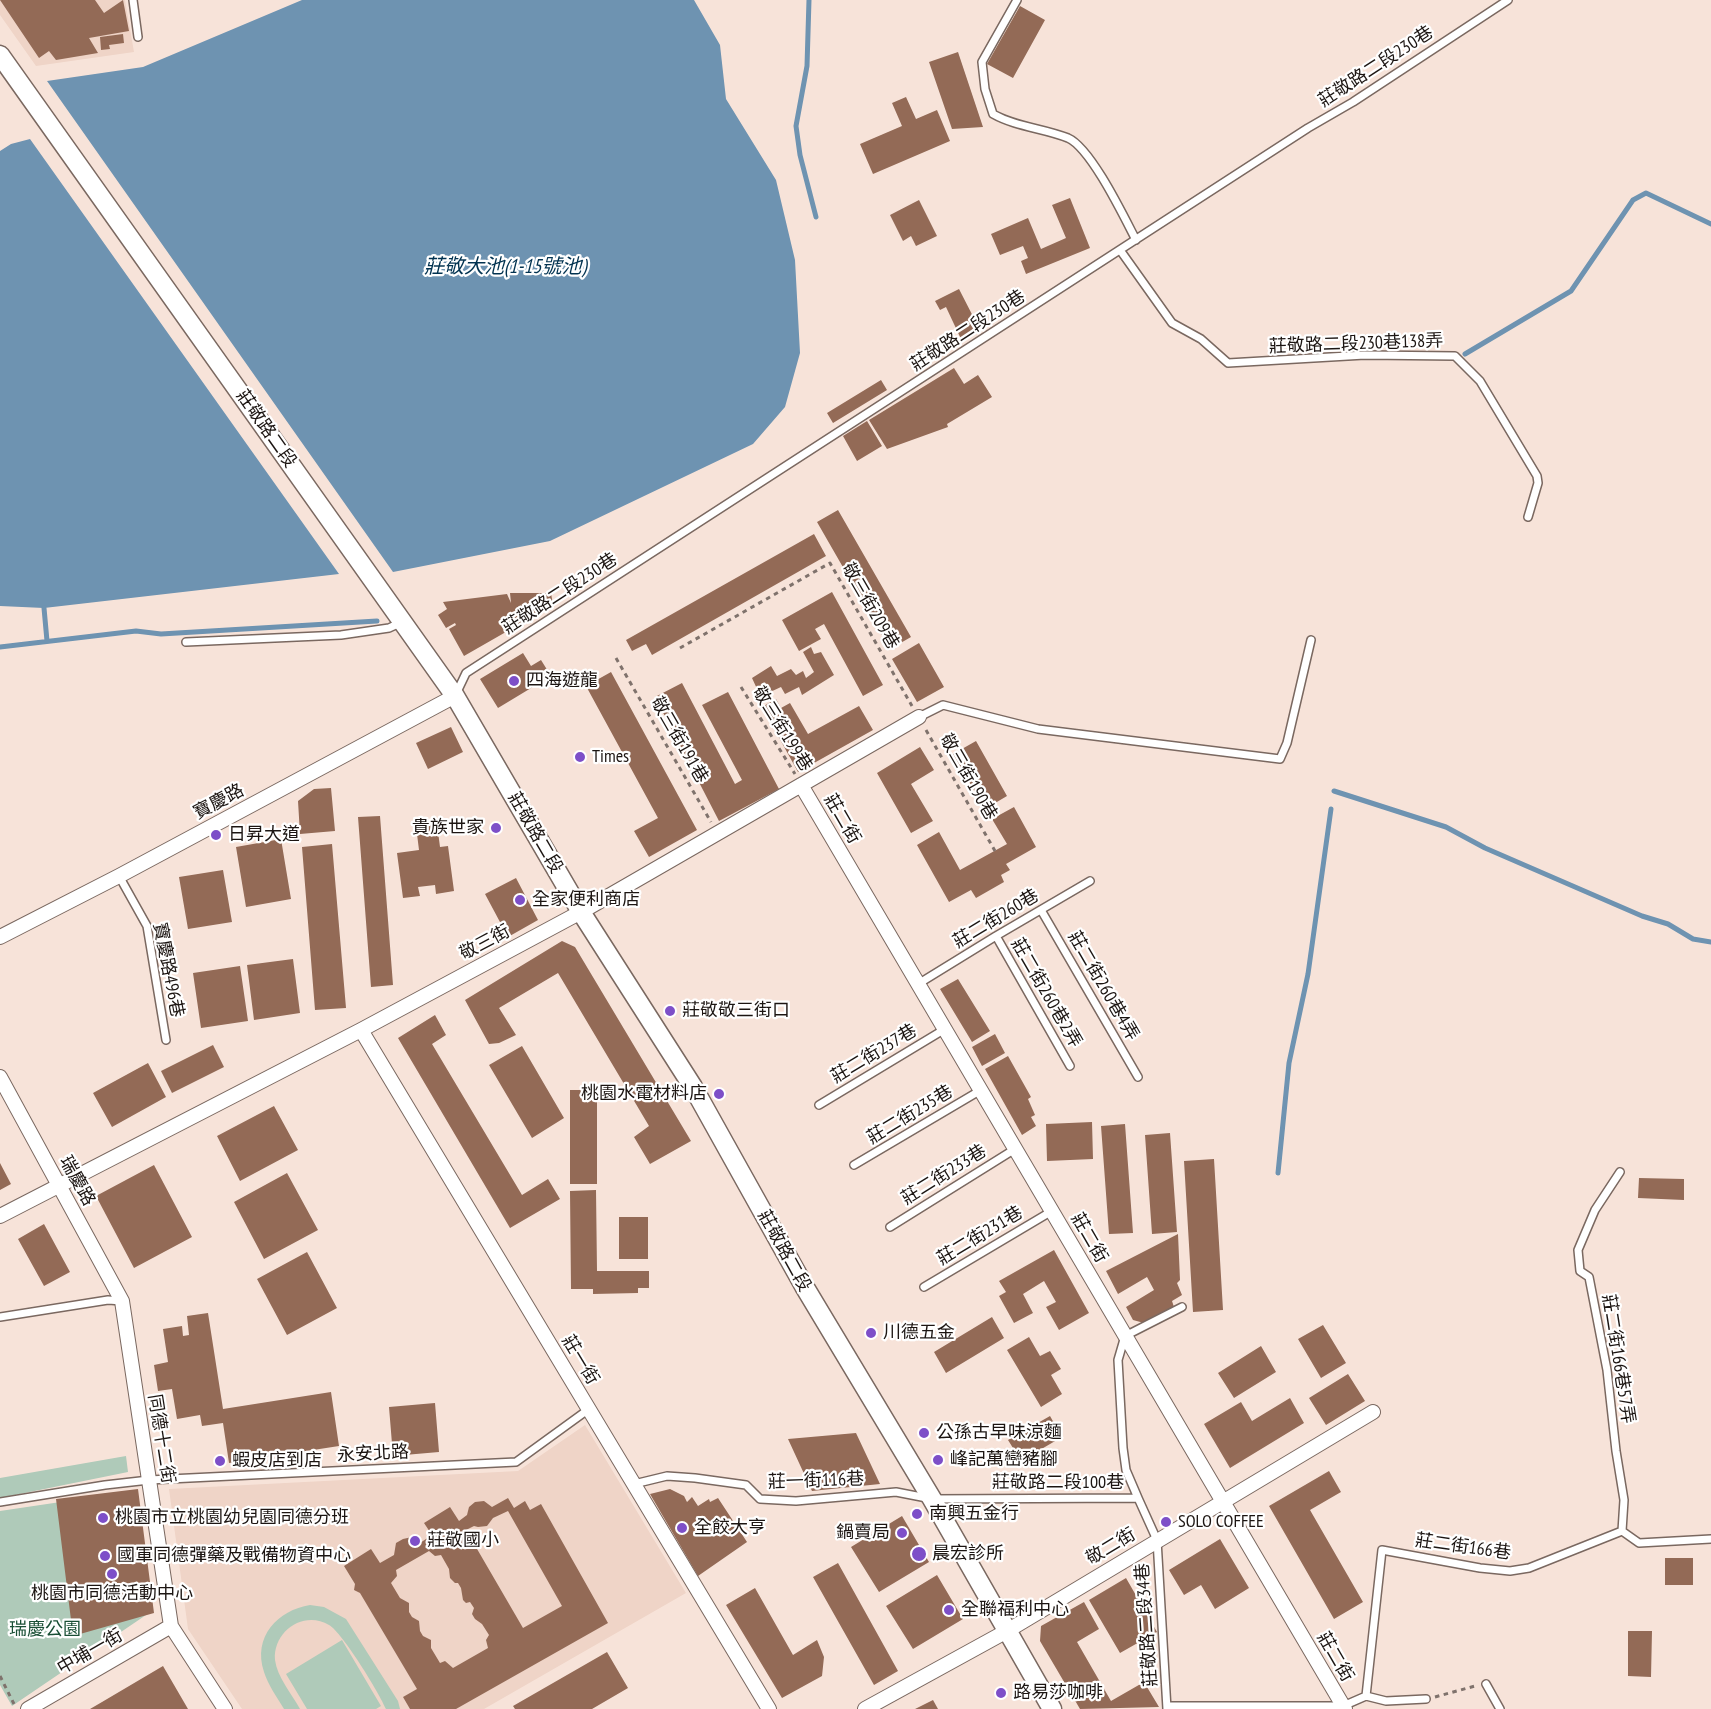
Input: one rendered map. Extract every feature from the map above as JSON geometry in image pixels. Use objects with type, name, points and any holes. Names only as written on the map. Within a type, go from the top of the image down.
[{"type":"street","name":"莊敬路二段","points":[[0,55],[455,696],[581,912],[693,1087],[804,1286],[932,1499],[1052,1709]]},
{"type":"street","name":"寶慶路","points":[[0,937],[455,696]]},
{"type":"street","name":"敬三街","points":[[0,1216],[361,1030],[581,912],[919,717]]},
{"type":"street","name":"莊二街","points":[[801,785],[1344,1707]]},
{"type":"street","name":"莊一街","points":[[361,1030],[769,1709]]},
{"type":"street","name":"瑞慶路","points":[[0,1077],[122,1301]]},
{"type":"street","name":"同德十二街","points":[[122,1301],[171,1626],[225,1709]]},
{"type":"street","name":"敬二街","points":[[866,1709],[1007,1631],[1373,1412]]},
{"type":"street","name":"中埔一街","points":[[27,1709],[171,1626]]},
{"type":"lane","points":[[133,0],[138,37]]},
{"type":"lane","points":[[1017,0],[982,62],[993,114],[1004,120],[1069,139],[1081,147],[1118,203],[1136,240]]},
{"type":"lane","name":"莊敬路二段230巷","points":[[455,696],[466,673],[1508,0]]},
{"type":"lane","name":"莊敬路二段230巷138弄","points":[[1120,250],[1172,323],[1201,339],[1228,363],[1365,355],[1455,356],[1480,381],[1537,476],[1538,483],[1528,517]]},
{"type":"lane","points":[[186,642],[341,635],[389,627],[402,622]]},
{"type":"lane","points":[[919,717],[944,705],[1038,729],[1280,759],[1287,743],[1311,640]]},
{"type":"lane","name":"寶慶路496巷","points":[[119,876],[147,926],[166,1040]]},
{"type":"lane","name":"莊二街260巷","points":[[918,984],[1090,881]]},
{"type":"lane","name":"莊二街260巷4弄","points":[[1041,910],[1138,1077]]},
{"type":"lane","name":"莊二街260巷2弄","points":[[996,936],[1070,1066]]},
{"type":"lane","name":"莊二街237巷","points":[[819,1105],[945,1029]]},
{"type":"lane","name":"莊二街235巷","points":[[854,1165],[981,1090]]},
{"type":"lane","name":"莊二街233巷","points":[[890,1227],[1015,1149]]},
{"type":"lane","name":"莊二街166巷57弄","points":[[1620,1172],[1595,1210],[1578,1250],[1580,1271],[1589,1277],[1607,1370],[1624,1500],[1622,1531]]},
{"type":"lane","name":"莊二街231巷","points":[[924,1287],[1052,1211]]},
{"type":"lane","points":[[0,1317],[108,1300],[122,1301]]},
{"type":"lane","points":[[1138,1498],[1126,1470],[1118,1360],[1125,1335],[1182,1307]]},
{"type":"lane","name":"永安北路","points":[[0,1503],[149,1480],[516,1462],[589,1409]]},
{"type":"lane","name":"莊一街116巷","points":[[634,1484],[667,1476],[746,1485],[760,1499],[796,1501],[896,1492],[932,1499]]},
{"type":"lane","name":"莊敬路二段100巷","points":[[932,1499],[1138,1498],[1157,1540]]},
{"type":"lane","points":[[1622,1531],[1639,1543],[1711,1541]]},
{"type":"lane","name":"莊二街166巷","points":[[1366,1696],[1382,1550],[1480,1568],[1510,1570],[1529,1568],[1622,1531]]},
{"type":"lane","name":"莊敬路二段34巷","points":[[1157,1540],[1167,1707]]},
{"type":"lane","points":[[1486,1684],[1500,1709]]},
{"type":"lane","points":[[1167,1707],[1344,1707],[1366,1696],[1386,1701],[1426,1699]]},
{"type":"path","name":"敬三街209巷","points":[[680,648],[830,563],[919,717]]},
{"type":"path","name":"敬三街191巷","points":[[616,658],[717,834]]},
{"type":"path","name":"敬三街199巷","points":[[741,687],[801,785]]},
{"type":"path","name":"敬三街190巷","points":[[919,717],[995,851]]},
{"type":"path","points":[[0,1676],[17,1709]]},
{"type":"path","points":[[1426,1699],[1486,1684]]},
{"type":"shaded area","points":[[0,0],[125,0],[134,52],[36,66],[0,15]]},
{"type":"shaded area","name":"莊敬國小","points":[[585,1425],[686,1593],[484,1709],[242,1709],[188,1629],[169,1489],[518,1471]]},
{"type":"green space","points":[[126,1456],[128,1472],[0,1498],[0,1478]]},
{"type":"green space","name":"瑞慶公園","points":[[74,1500],[146,1615],[12,1706],[0,1685],[0,1511]]},
{"type":"green space","points":[[310,1605],[324,1607],[346,1619],[398,1701],[400,1709],[386,1709],[360,1664],[335,1630],[319,1621],[310,1620],[300,1622],[285,1632],[276,1650],[276,1666],[300,1709],[284,1709],[264,1672],[261,1659],[262,1647],[270,1627],[278,1619],[298,1608]]},
{"type":"green space","points":[[342,1640],[381,1706],[376,1709],[307,1709],[286,1674]]},
{"type":"water","name":"莊敬大池(1-15號池)","points":[[302,0],[694,0],[720,45],[726,99],[776,180],[795,260],[800,353],[785,407],[753,444],[550,541],[393,572],[47,81],[143,67]]},
{"type":"water","points":[[30,139],[339,574],[44,608],[0,606],[0,151],[11,144]]},
{"type":"building","points":[[0,0],[95,0],[104,13],[123,0],[129,31],[89,38],[98,53],[56,60],[49,51],[39,58]]},
{"type":"building","points":[[1020,6],[1045,20],[1013,78],[987,64]]},
{"type":"building","points":[[123,34],[124,43],[109,45],[110,49],[101,50],[100,37]]},
{"type":"building","points":[[958,52],[983,127],[952,129],[929,62]]},
{"type":"building","points":[[906,97],[916,119],[937,110],[950,141],[873,174],[860,144],[902,126],[892,103]]},
{"type":"building","points":[[1070,198],[1090,248],[1026,274],[1021,261],[1028,258],[1023,246],[1000,255],[991,234],[1028,218],[1041,249],[1066,238],[1052,205]]},
{"type":"building","points":[[919,200],[937,236],[916,246],[911,236],[903,241],[890,215]]},
{"type":"building","points":[[959,289],[980,330],[961,339],[946,307],[940,310],[935,301]]},
{"type":"building","points":[[954,368],[964,384],[978,375],[992,397],[947,424],[948,427],[887,449],[869,420]]},
{"type":"building","points":[[881,380],[887,390],[833,423],[827,413]]},
{"type":"building","points":[[867,421],[882,446],[857,461],[843,436]]},
{"type":"building","points":[[838,510],[911,637],[890,649],[817,522]]},
{"type":"building","points":[[814,534],[826,556],[652,655],[646,644],[632,651],[626,640]]},
{"type":"building","points":[[832,592],[883,685],[863,696],[824,624],[815,629],[821,639],[799,651],[782,620]]},
{"type":"building","points":[[510,593],[551,593],[553,605],[464,656],[449,629],[456,625],[455,623],[446,628],[438,615],[447,609],[443,602],[507,594],[511,603]]},
{"type":"building","points":[[919,643],[944,687],[917,702],[892,659]]},
{"type":"building","points":[[811,647],[814,654],[821,652],[834,675],[802,695],[799,687],[785,694],[781,687],[768,693],[758,691],[752,678],[771,666],[777,676],[791,669],[796,675],[803,671],[806,678],[814,672],[803,652]]},
{"type":"building","points":[[523,653],[531,666],[541,660],[551,676],[498,708],[480,679]]},
{"type":"building","points":[[611,672],[697,830],[649,857],[634,831],[658,818],[586,686]]},
{"type":"building","points":[[682,683],[735,784],[742,780],[702,705],[728,692],[779,789],[719,821],[655,697]]},
{"type":"building","points":[[776,699],[781,708],[790,703],[808,734],[859,706],[873,730],[798,772],[762,707]]},
{"type":"building","points":[[451,727],[463,752],[428,769],[416,743]]},
{"type":"building","points":[[976,741],[1007,796],[985,809],[953,754]]},
{"type":"building","points":[[920,747],[934,770],[911,784],[933,821],[911,833],[877,773]]},
{"type":"building","points":[[331,788],[335,831],[300,834],[298,801],[314,789]]},
{"type":"building","points":[[1014,807],[1036,847],[1006,864],[1010,870],[1001,875],[1004,882],[976,898],[971,890],[949,902],[917,845],[939,832],[960,870],[1007,844],[992,819]]},
{"type":"building","points":[[380,816],[393,985],[371,987],[358,817]]},
{"type":"building","points":[[437,824],[440,847],[448,846],[454,891],[436,894],[435,885],[418,887],[420,896],[403,898],[397,853],[419,850],[416,826]]},
{"type":"building","points":[[281,839],[291,899],[246,907],[236,847]]},
{"type":"building","points":[[332,844],[346,1008],[315,1010],[302,847]]},
{"type":"building","points":[[223,870],[232,922],[188,929],[179,877]]},
{"type":"building","points":[[516,878],[538,920],[508,937],[485,894]]},
{"type":"building","points":[[562,941],[575,947],[691,1141],[650,1164],[634,1137],[649,1126],[558,973],[499,1008],[516,1035],[499,1043],[489,1044],[465,1000]]},
{"type":"building","points":[[293,959],[300,1013],[254,1020],[247,965]]},
{"type":"building","points":[[240,966],[248,1021],[201,1028],[193,973]]},
{"type":"building","points":[[958,979],[990,1031],[972,1042],[940,989]]},
{"type":"building","points":[[435,1015],[446,1035],[432,1044],[522,1195],[548,1179],[560,1199],[510,1228],[398,1038]]},
{"type":"building","points":[[995,1034],[1005,1053],[982,1066],[972,1047]]},
{"type":"building","points":[[213,1045],[224,1067],[172,1093],[161,1071]]},
{"type":"building","points":[[522,1046],[564,1118],[532,1138],[489,1065]]},
{"type":"building","points":[[1008,1056],[1031,1097],[1028,1099],[1035,1115],[1031,1117],[1036,1126],[1022,1135],[985,1069]]},
{"type":"building","points":[[148,1063],[166,1097],[112,1127],[93,1093]]},
{"type":"building","points":[[570,1090],[597,1090],[597,1184],[570,1184]]},
{"type":"building","points":[[274,1106],[298,1150],[240,1181],[217,1136]]},
{"type":"building","points":[[1092,1122],[1093,1159],[1047,1161],[1046,1124]]},
{"type":"building","points":[[1125,1124],[1133,1233],[1109,1234],[1101,1126]]},
{"type":"building","points":[[1170,1133],[1177,1232],[1152,1234],[1145,1135]]},
{"type":"building","points":[[1214,1159],[1223,1310],[1193,1312],[1184,1161]]},
{"type":"building","points":[[0,1163],[11,1184],[0,1190]]},
{"type":"building","points":[[154,1165],[192,1237],[134,1268],[96,1196]]},
{"type":"building","points":[[287,1173],[318,1230],[264,1259],[234,1202]]},
{"type":"building","points":[[1639,1178],[1684,1179],[1684,1200],[1638,1198]]},
{"type":"building","points":[[596,1190],[597,1271],[649,1271],[649,1288],[638,1288],[638,1293],[593,1294],[593,1289],[571,1289],[570,1191]]},
{"type":"building","points":[[619,1217],[648,1217],[648,1259],[619,1259]]},
{"type":"building","points":[[44,1224],[70,1272],[44,1286],[18,1239]]},
{"type":"building","points":[[1178,1234],[1180,1280],[1177,1283],[1182,1295],[1172,1301],[1175,1310],[1144,1323],[1133,1320],[1126,1307],[1154,1290],[1147,1277],[1118,1294],[1106,1271]]},
{"type":"building","points":[[1054,1250],[1089,1313],[1059,1330],[1046,1307],[1056,1302],[1044,1281],[1023,1294],[1033,1313],[1014,1323],[999,1296],[1006,1292],[999,1281]]},
{"type":"building","points":[[307,1252],[337,1308],[287,1335],[257,1279]]},
{"type":"building","points":[[208,1313],[223,1409],[331,1392],[339,1446],[229,1463],[223,1423],[202,1426],[200,1415],[177,1419],[172,1389],[158,1391],[154,1365],[168,1362],[163,1329],[182,1326],[183,1336],[189,1335],[187,1316]]},
{"type":"building","points":[[992,1317],[1004,1338],[946,1373],[934,1352]]},
{"type":"building","points":[[1323,1325],[1346,1363],[1321,1378],[1298,1339]]},
{"type":"building","points":[[1029,1337],[1040,1356],[1050,1351],[1061,1369],[1051,1375],[1062,1394],[1041,1407],[1007,1350]]},
{"type":"building","points":[[1261,1346],[1276,1372],[1234,1398],[1218,1373]]},
{"type":"building","points":[[1348,1374],[1365,1401],[1326,1425],[1309,1398]]},
{"type":"building","points":[[1290,1398],[1304,1423],[1230,1468],[1204,1424],[1241,1402],[1252,1421]]},
{"type":"building","points":[[435,1403],[439,1452],[393,1456],[389,1407]]},
{"type":"building","points":[[1050,1416],[1062,1437],[1021,1461],[1008,1440]]},
{"type":"building","points":[[856,1433],[880,1484],[812,1491],[788,1439]]},
{"type":"building","points":[[1329,1471],[1341,1492],[1310,1510],[1363,1602],[1334,1619],[1269,1506]]},
{"type":"building","name":"桃園市同德活動中心","points":[[138,1489],[154,1613],[73,1636],[56,1499]]},
{"type":"building","points":[[670,1489],[684,1496],[687,1502],[692,1497],[698,1506],[709,1499],[710,1502],[718,1498],[747,1542],[698,1576],[650,1494]]},
{"type":"building","points":[[508,1498],[514,1508],[525,1501],[530,1510],[541,1504],[608,1623],[456,1709],[410,1709],[403,1697],[417,1689],[360,1593],[354,1590],[355,1584],[344,1566],[371,1549],[380,1563],[394,1555],[396,1543],[403,1539],[412,1537],[417,1545],[432,1535],[424,1523],[450,1507],[459,1521],[467,1515],[469,1507],[475,1502],[484,1501],[492,1507]],"holes":[[[508,1511],[562,1606],[523,1628],[466,1530],[474,1526],[487,1526],[493,1518]],[[429,1551],[435,1556],[441,1555],[449,1569],[450,1578],[461,1588],[463,1600],[466,1603],[470,1602],[474,1608],[472,1614],[489,1635],[486,1640],[488,1648],[453,1668],[445,1661],[440,1663],[431,1648],[431,1640],[423,1636],[419,1621],[409,1612],[409,1603],[400,1598],[391,1583],[397,1576],[396,1570]]]},
{"type":"building","points":[[902,1516],[929,1562],[879,1592],[851,1547]]},
{"type":"building","points":[[1220,1539],[1249,1588],[1215,1609],[1201,1585],[1184,1595],[1169,1570]]},
{"type":"building","points":[[1665,1558],[1693,1558],[1693,1585],[1665,1585]]},
{"type":"building","points":[[838,1563],[898,1671],[874,1685],[813,1577]]},
{"type":"building","points":[[937,1575],[963,1619],[913,1649],[886,1606]]},
{"type":"building","points":[[1126,1578],[1157,1632],[1120,1653],[1089,1600]]},
{"type":"building","points":[[755,1588],[793,1655],[817,1640],[824,1657],[822,1676],[782,1698],[726,1605]]},
{"type":"building","points":[[1084,1602],[1099,1629],[1077,1642],[1111,1701],[1144,1682],[1159,1707],[1080,1709],[1040,1641],[1041,1626]]},
{"type":"building","points":[[1628,1631],[1652,1631],[1651,1677],[1628,1676]]},
{"type":"building","points":[[607,1652],[628,1688],[592,1709],[515,1709],[513,1706]]},
{"type":"building","points":[[163,1666],[188,1709],[90,1709],[102,1702]]},
{"type":"building","points":[[933,1700],[938,1709],[915,1709]]},
{"type":"waterway","points":[[809,0],[807,66],[796,126],[800,155],[816,217]]},
{"type":"waterway","points":[[1465,354],[1571,291],[1633,200],[1646,193],[1711,224]]},
{"type":"waterway","points":[[44,608],[47,641]]},
{"type":"waterway","points":[[0,647],[136,631],[161,634],[377,621]]},
{"type":"waterway","points":[[1334,791],[1446,827],[1485,848],[1642,916],[1668,924],[1693,939],[1711,942]]},
{"type":"waterway","points":[[1278,1173],[1289,1063],[1308,974],[1331,809]]},
{"type":"place","name":"四海遊龍","points":[[514,681]]},
{"type":"place","name":"Times","points":[[580,757]]},
{"type":"place","name":"貴族世家","points":[[496,828]]},
{"type":"place","name":"日昇大道","points":[[216,835]]},
{"type":"place","name":"全家便利商店","points":[[520,900]]},
{"type":"place","name":"莊敬敬三街口","points":[[670,1011]]},
{"type":"place","name":"桃園水電材料店","points":[[719,1094]]},
{"type":"place","name":"川德五金","points":[[871,1333]]},
{"type":"place","name":"公孫古早味涼麵","points":[[924,1433]]},
{"type":"place","name":"峰記萬巒豬腳","points":[[938,1460]]},
{"type":"place","name":"蝦皮店到店","points":[[220,1461]]},
{"type":"place","name":"南興五金行","points":[[917,1514]]},
{"type":"place","name":"桃園市立桃園幼兒園同德分班","points":[[103,1518]]},
{"type":"place","name":"SOLO COFFEE","points":[[1166,1522]]},
{"type":"place","name":"全餃大亨","points":[[682,1528]]},
{"type":"place","name":"鍋賣局","points":[[902,1533]]},
{"type":"place","name":"莊敬國小","points":[[415,1541]]},
{"type":"place","name":"晨宏診所","points":[[919,1554]]},
{"type":"place","name":"國軍同德彈藥及戰備物資中心","points":[[105,1556]]},
{"type":"place","name":"桃園市同德活動中心","points":[[112,1574]]},
{"type":"place","name":"全聯福利中心","points":[[949,1610]]},
{"type":"place","name":"路易莎咖啡","points":[[1001,1693]]}]
